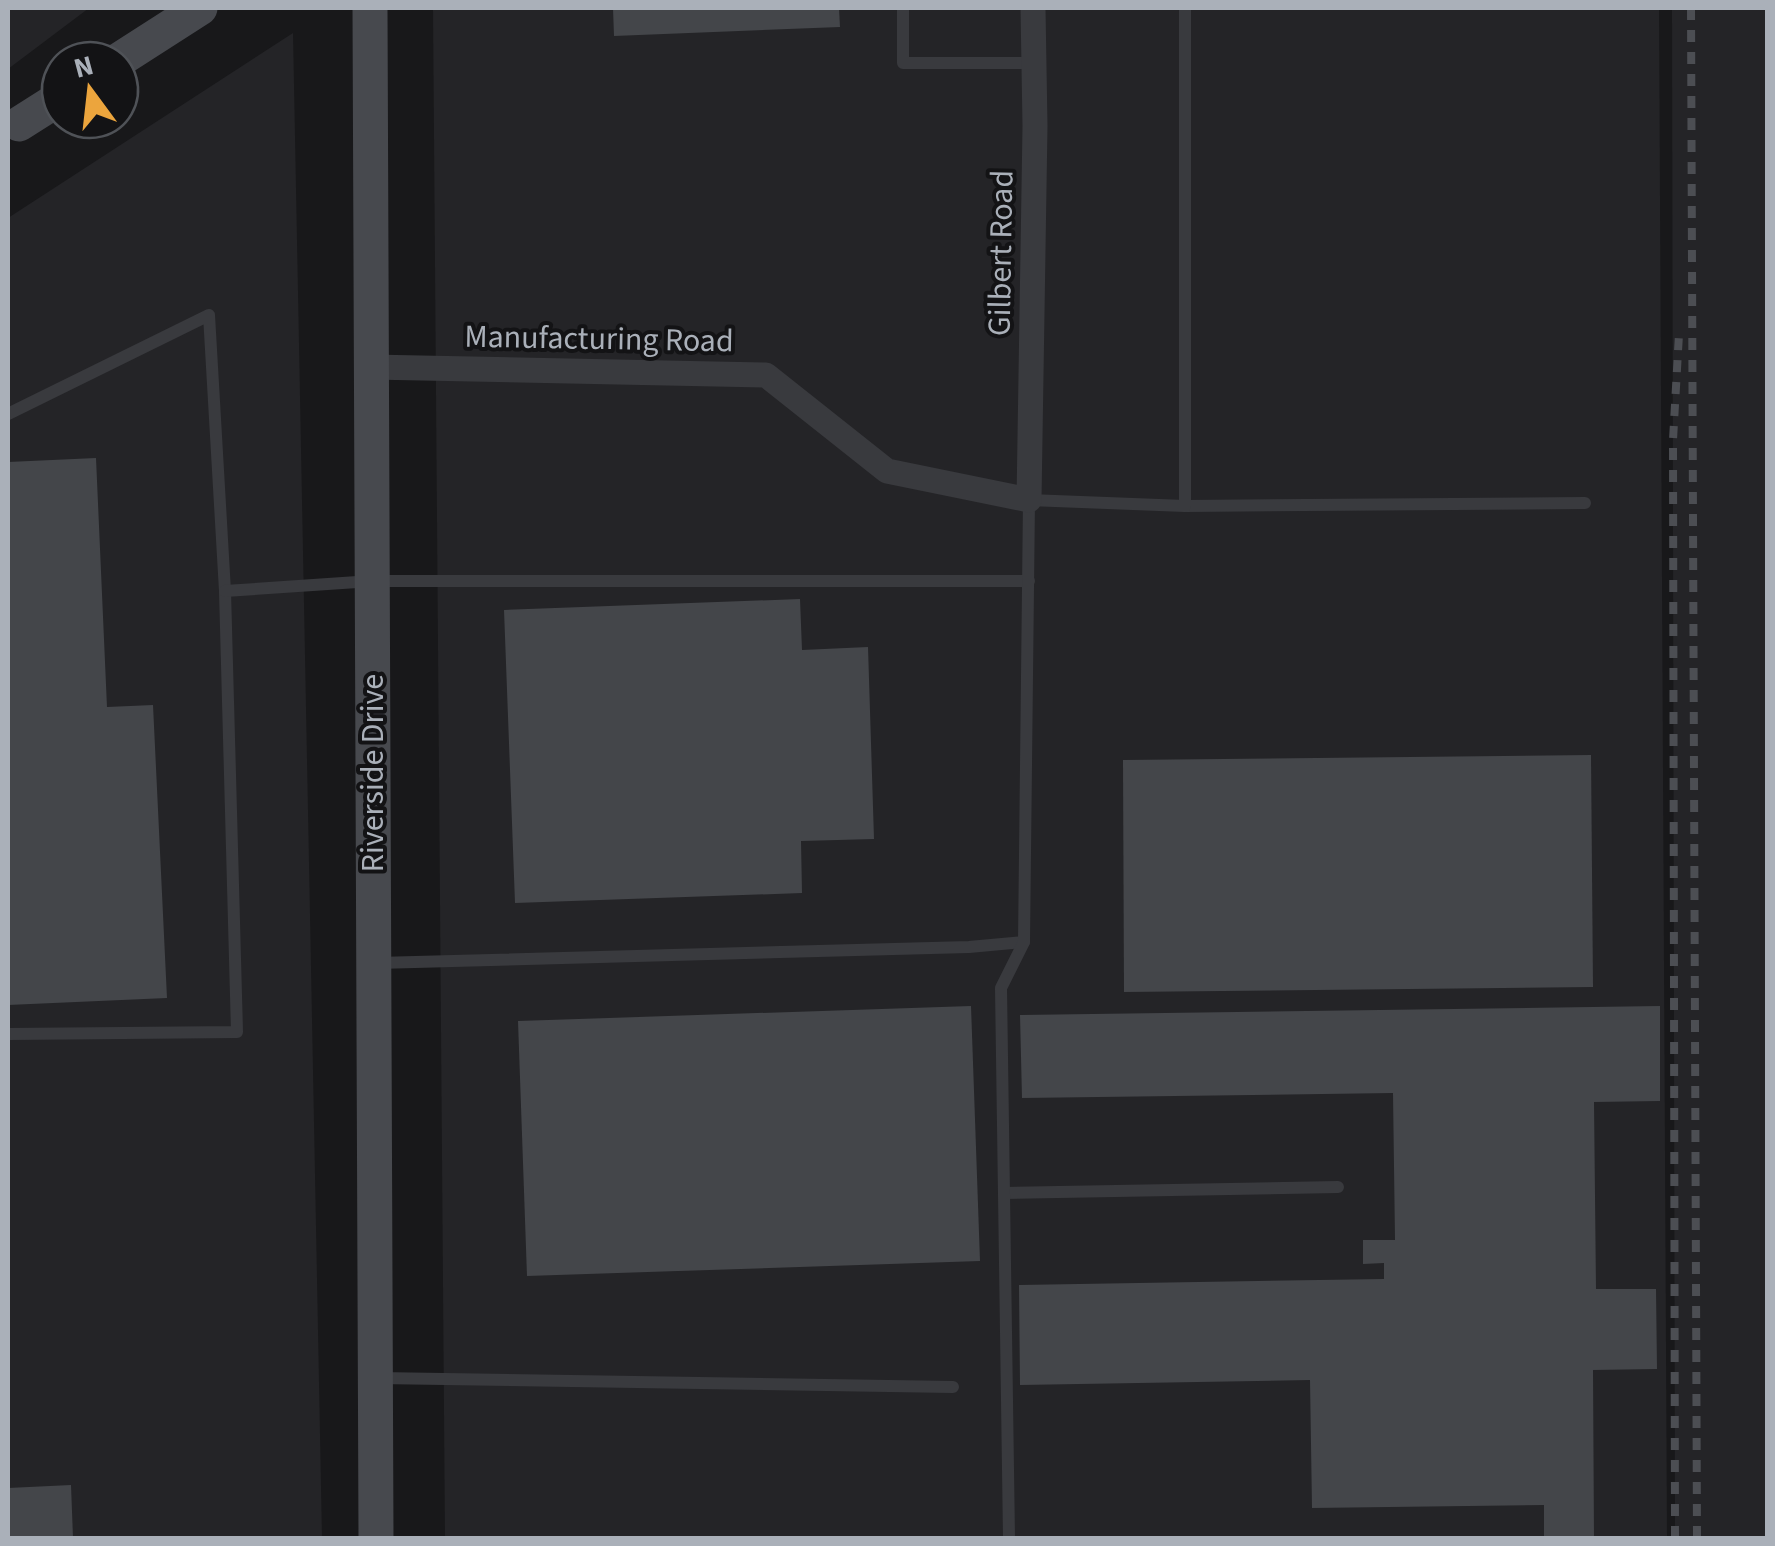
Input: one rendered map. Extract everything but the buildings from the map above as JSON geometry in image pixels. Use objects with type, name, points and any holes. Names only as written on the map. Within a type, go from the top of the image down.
[{"type":"street","points":[[140,47],[200,8]]},
{"type":"street","name":"Riverside Drive","points":[[370,8],[376,1538]]},
{"type":"street","name":"Gilbert Road","points":[[1029,500],[1034,8]]},
{"type":"street","points":[[18,124],[40,110]]},
{"type":"street","name":"Manufacturing Road","points":[[371,367],[766,376],[887,472],[1029,500]]},
{"type":"lane","points":[[902,8],[903,63],[1034,63]]},
{"type":"lane","points":[[1184,8],[1185,506]]},
{"type":"lane","points":[[8,414],[208,315],[225,591],[237,1032],[8,1034]]},
{"type":"lane","points":[[1010,1538],[1001,988],[1024,942],[1029,500],[1185,506],[1585,503]]},
{"type":"lane","points":[[225,591],[372,581],[1029,581]]},
{"type":"lane","points":[[374,963],[969,947],[1024,942]]},
{"type":"lane","points":[[1004,1193],[1338,1187]]},
{"type":"lane","points":[[376,1378],[953,1388]]},
{"type":"shaded area","points":[[8,8],[89,8],[47,40],[40,40],[40,45],[8,69]]},
{"type":"shaded area","points":[[433,8],[1659,8],[1667,1538],[445,1538]]},
{"type":"shaded area","points":[[1672,8],[1767,8],[1767,1538],[1675,1538]]},
{"type":"shaded area","points":[[293,33],[322,1538],[8,1538],[8,218],[128,140],[140,140],[140,132]]},
{"type":"railway","points":[[1691,8],[1697,1538]]},
{"type":"railway","points":[[1675,1538],[1673,440],[1679,334]]}]
